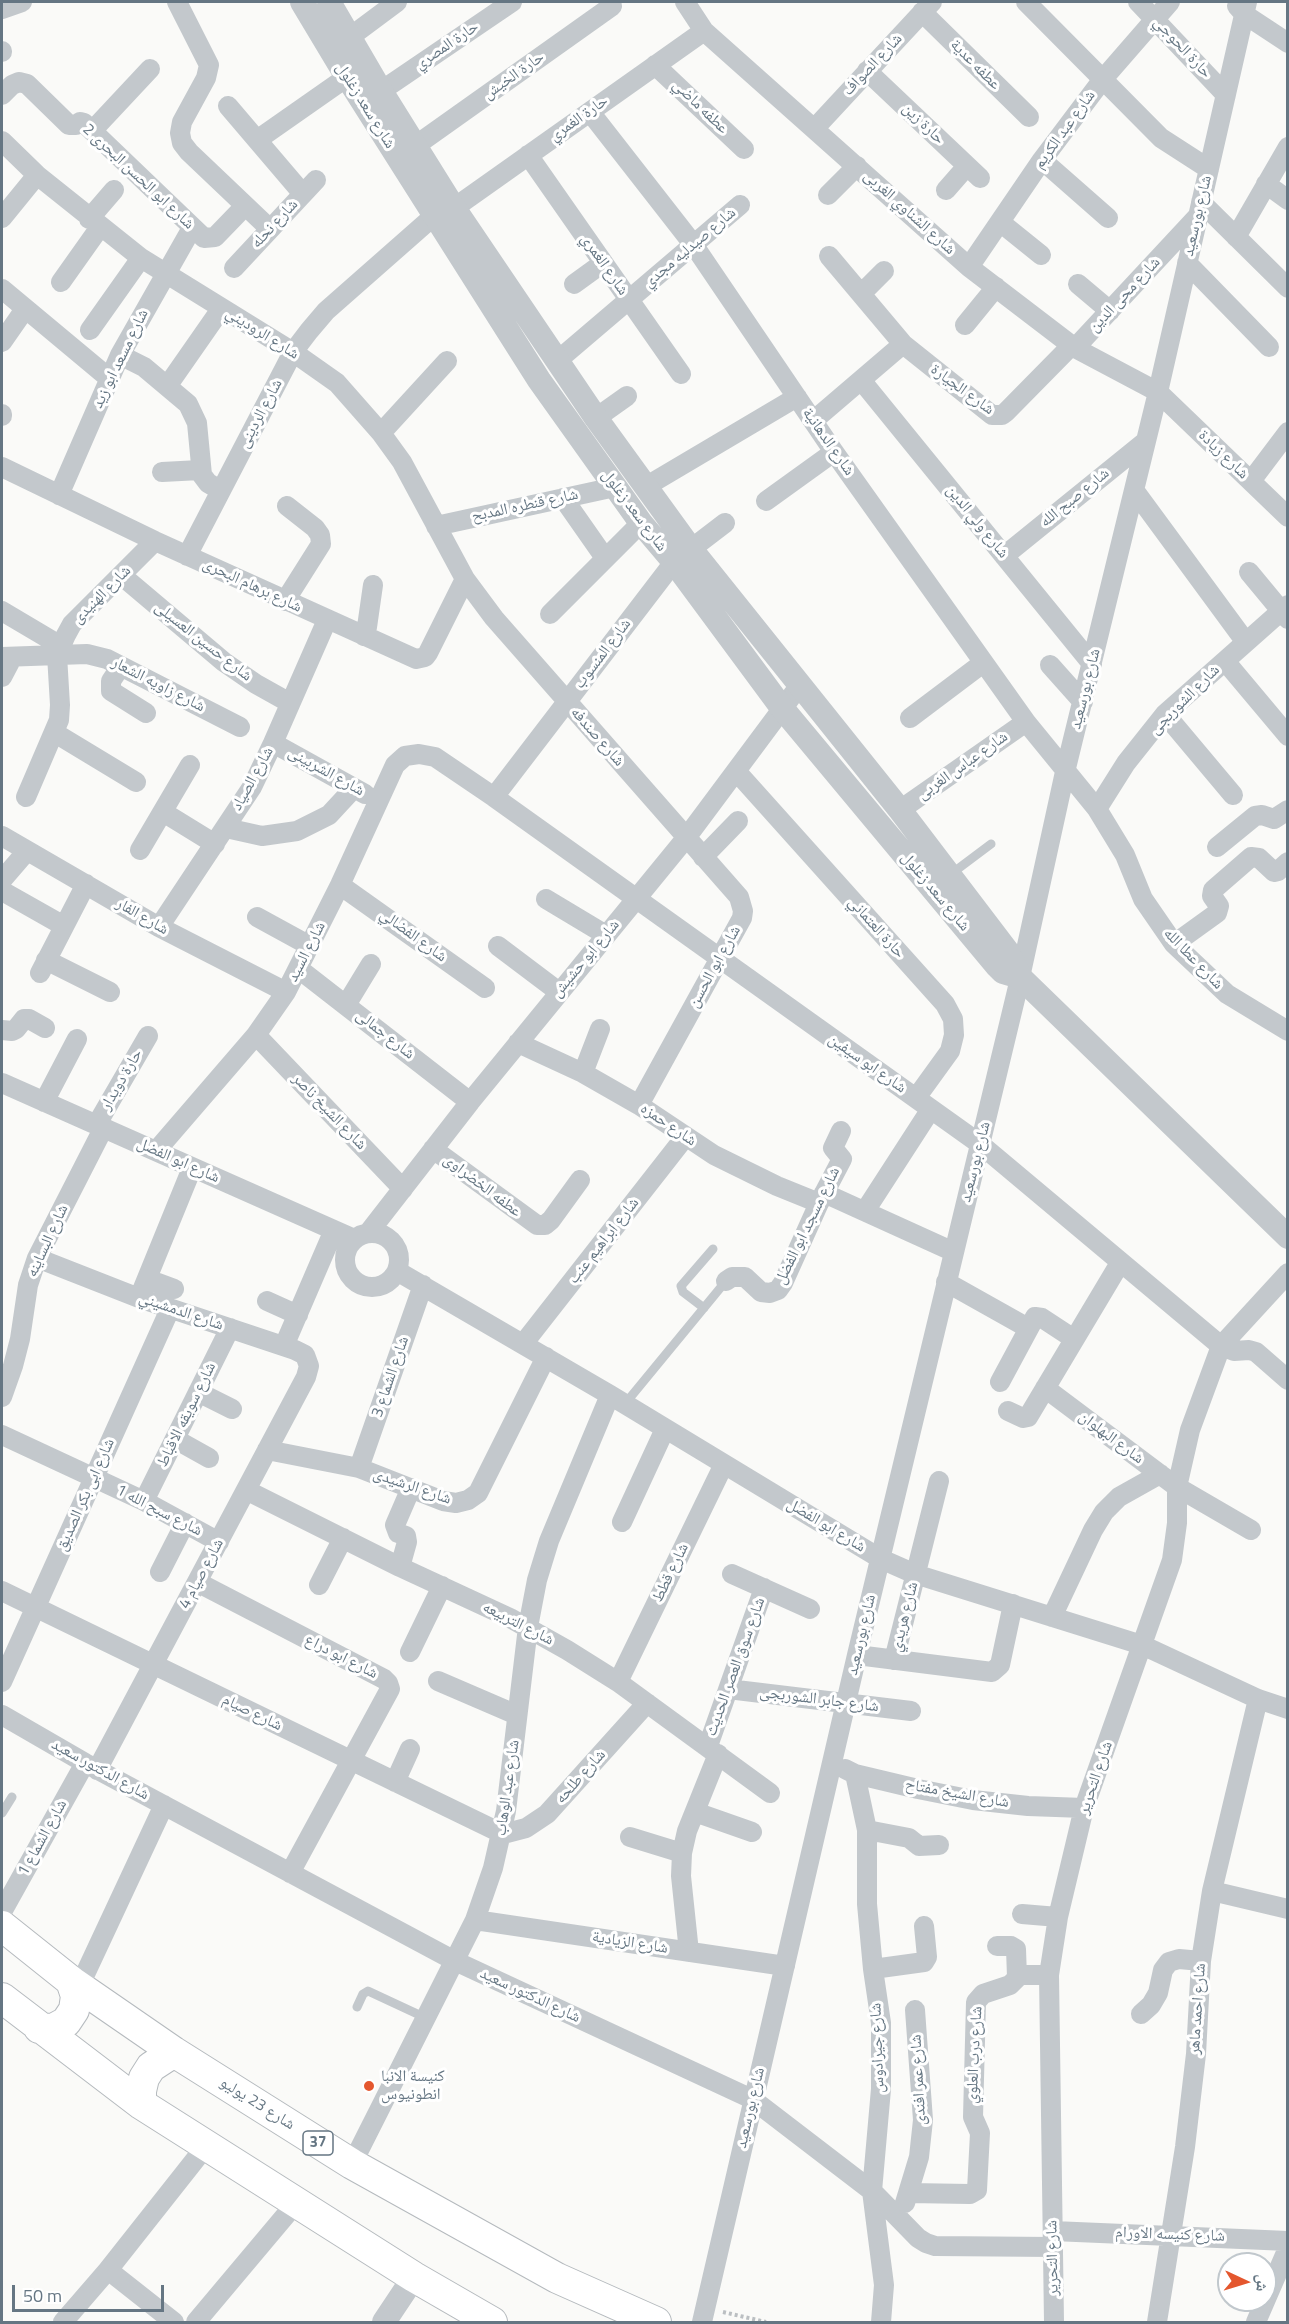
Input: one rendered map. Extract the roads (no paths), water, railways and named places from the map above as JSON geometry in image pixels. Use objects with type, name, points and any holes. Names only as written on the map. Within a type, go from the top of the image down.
[{"type":"main road","name":"شارع 23 يوليو","points":[[2,1926],[75,1984],[174,2052],[352,2164],[557,2278],[656,2322]]},
{"type":"main road","points":[[39,2028],[53,2029],[66,2022],[74,2010],[75,1984]]},
{"type":"main road","points":[[2,1998],[141,2104],[414,2277],[492,2322]]},
{"type":"main road","points":[[141,2104],[144,2078],[151,2067],[174,2052]]},
{"type":"street","points":[[2,9],[22,2]]},
{"type":"street","points":[[177,2],[209,66],[207,78],[182,122],[180,133],[182,143],[270,229]]},
{"type":"street","name":"شارع سعد زغلول","points":[[302,2],[347,77],[557,361],[645,487],[682,555],[782,708],[996,966],[1003,972],[1020,977]]},
{"type":"street","name":"شارع سعد زغلول","points":[[329,2],[415,146],[445,212],[539,380],[640,523],[682,555],[800,685],[900,810],[1008,952],[1020,977],[1287,1237]]},
{"type":"street","points":[[350,37],[397,2]]},
{"type":"street","name":"حارة المصري","points":[[381,91],[512,2]]},
{"type":"street","name":"شارع الشناوي الغربى","points":[[685,2],[704,31],[969,267],[1073,347],[1158,392]]},
{"type":"street","points":[[1027,2],[1161,138],[1209,169]]},
{"type":"street","name":"حارة الحوجي","points":[[1138,2],[1226,95]]},
{"type":"street","name":"شارع عبد الكريم","points":[[969,267],[1042,160],[1103,79],[1170,2]]},
{"type":"street","name":"حارة الخيش","points":[[415,146],[612,6]]},
{"type":"street","points":[[1242,6],[1287,43]]},
{"type":"street","name":"شارع بورسعيد","points":[[702,2322],[857,1654],[1020,977],[1065,772],[1158,392],[1226,95],[1242,6]]},
{"type":"street","name":"شارع الصواف","points":[[815,128],[927,7]]},
{"type":"street","name":"عطفه عدية","points":[[927,7],[1029,117]]},
{"type":"street","name":"حارة الغمري","points":[[445,212],[704,31]]},
{"type":"street","name":"عطفه ماضي","points":[[655,65],[744,149]]},
{"type":"street","points":[[92,131],[150,69]]},
{"type":"street","name":"حارة زين","points":[[867,71],[973,172],[946,190]]},
{"type":"street","points":[[228,105],[257,140],[347,77]]},
{"type":"street","name":"شارع ابو الحسن البحرى 2","points":[[2,95],[12,85],[19,82],[27,84],[69,125],[82,122],[204,238],[215,237],[246,206]]},
{"type":"street","name":"شارع الدهانية","points":[[590,112],[693,244],[834,452],[983,663],[1065,772]]},
{"type":"street","name":"شارع نحله","points":[[234,268],[309,187],[257,140]]},
{"type":"street","name":"شارع الروديني","points":[[2,141],[37,175],[141,258],[293,352],[337,383],[381,433],[402,462],[465,579]]},
{"type":"street","points":[[1236,237],[1287,147]]},
{"type":"street","name":"شارع الغمري","points":[[528,155],[681,374]]},
{"type":"street","points":[[1042,160],[1108,218]]},
{"type":"street","points":[[828,195],[857,166]]},
{"type":"street","points":[[2,217],[37,175]]},
{"type":"street","points":[[1266,184],[1287,200]]},
{"type":"street","points":[[61,282],[114,190]]},
{"type":"street","name":"شارع صيدليه مجدي","points":[[557,361],[740,205]]},
{"type":"street","points":[[1200,208],[1236,237],[1287,288]]},
{"type":"street","name":"شارع محى الدين","points":[[1073,347],[1110,311],[1200,208]]},
{"type":"street","name":"شارع الردينى","points":[[187,556],[293,352],[326,311],[445,212]]},
{"type":"street","points":[[1000,222],[1041,255]]},
{"type":"street","name":"شارع مسعد ابو زيد","points":[[58,495],[120,355],[192,228]]},
{"type":"street","name":"شارع الجيارة","points":[[829,256],[903,344],[992,415],[997,416],[1006,412],[1073,347]]},
{"type":"street","points":[[90,330],[141,258]]},
{"type":"street","points":[[574,284],[603,263]]},
{"type":"street","points":[[1187,263],[1269,347]]},
{"type":"street","points":[[861,294],[884,272]]},
{"type":"street","points":[[1078,284],[1110,311]]},
{"type":"street","points":[[965,325],[996,287]]},
{"type":"street","points":[[2,289],[110,379]]},
{"type":"street","points":[[2,342],[24,309]]},
{"type":"street","points":[[168,385],[221,309]]},
{"type":"street","points":[[813,421],[903,344]]},
{"type":"street","points":[[120,355],[144,367],[188,404],[197,423],[200,470],[208,483],[220,490]]},
{"type":"street","points":[[381,433],[447,361]]},
{"type":"street","name":"شارع ولي الدين","points":[[861,380],[1092,664]]},
{"type":"street","name":"شارع زيادة","points":[[1158,392],[1287,517]]},
{"type":"street","points":[[596,418],[627,396]]},
{"type":"street","points":[[645,487],[797,397]]},
{"type":"street","points":[[1251,481],[1287,432]]},
{"type":"street","name":"شارع صبح الله","points":[[1004,556],[1146,441]]},
{"type":"street","points":[[766,501],[834,452]]},
{"type":"street","name":"شارع برهام البحرى","points":[[2,467],[187,556],[416,660],[425,657],[465,579]]},
{"type":"street","points":[[162,472],[200,470]]},
{"type":"street","name":"شارع قنطره المدبح","points":[[436,526],[615,487]]},
{"type":"street","points":[[1134,490],[1245,641]]},
{"type":"street","points":[[563,498],[606,558]]},
{"type":"street","points":[[285,601],[321,544],[321,535],[315,528],[287,506]]},
{"type":"street","points":[[550,614],[640,523]]},
{"type":"street","name":"شارع المنسوب","points":[[494,796],[682,555],[725,524]]},
{"type":"street","name":"شارع الهنيدى","points":[[59,651],[72,624],[155,541]]},
{"type":"street","points":[[1249,572],[1285,612]]},
{"type":"street","name":"شارع حسين العسيلى","points":[[121,575],[224,662],[256,684],[290,703]]},
{"type":"street","name":"شارع صندفه","points":[[465,579],[494,618],[686,838]]},
{"type":"street","points":[[364,636],[373,585]]},
{"type":"street","points":[[2,611],[59,651],[59,720],[26,796]]},
{"type":"street","name":"شارع الشوربجى","points":[[1097,809],[1126,763],[1166,714],[1245,641],[1285,612]]},
{"type":"street","name":"شارع الصياد","points":[[159,927],[252,786],[327,620]]},
{"type":"street","name":"شارع زاويه الشعار","points":[[7,658],[59,651],[107,659],[240,727]]},
{"type":"street","points":[[2,676],[7,658]]},
{"type":"street","points":[[1225,661],[1287,736]]},
{"type":"street","points":[[910,718],[983,663]]},
{"type":"street","points":[[1050,665],[1083,702]]},
{"type":"street","points":[[121,666],[111,681],[111,691],[146,713]]},
{"type":"street","name":"شارع ابو حشيش","points":[[362,1236],[403,1189],[470,1102],[686,838],[800,685]]},
{"type":"street","points":[[1166,714],[1233,795]]},
{"type":"street","name":"شارع عباس الغربى","points":[[900,810],[1026,722]]},
{"type":"street","points":[[55,733],[136,782]]},
{"type":"street","name":"شارع الشربينى","points":[[273,743],[379,802]]},
{"type":"street","name":"شارع السيد","points":[[156,1151],[256,1035],[286,992],[340,885],[395,765],[405,756],[419,754],[435,756]]},
{"type":"street","name":"شارع ابو سيفين","points":[[435,756],[980,1144],[1221,1346]]},
{"type":"street","points":[[140,850],[190,765]]},
{"type":"street","name":"حارة العتماني","points":[[736,771],[945,1004],[952,1019],[954,1035],[950,1051],[865,1211]]},
{"type":"street","name":"شارع عطا الله","points":[[1065,772],[1097,809],[1125,855],[1143,899],[1174,944],[1227,994],[1286,1027]]},
{"type":"street","points":[[163,812],[221,836],[262,836],[297,831],[330,814],[354,788]]},
{"type":"street","points":[[1217,847],[1255,816],[1262,815],[1274,819],[1287,810]]},
{"type":"street","points":[[703,857],[738,821]]},
{"type":"street","name":"شارع الفار","points":[[2,836],[159,927],[286,992]]},
{"type":"street","name":"شارع ابو الحسن","points":[[639,1106],[742,918],[743,910],[739,897],[686,838]]},
{"type":"street","points":[[2,880],[27,851]]},
{"type":"street","points":[[1174,944],[1217,913],[1219,906],[1212,896],[1213,890],[1251,857],[1259,858],[1274,872],[1287,862]]},
{"type":"street","points":[[86,884],[43,966],[110,992]]},
{"type":"street","name":"شارع الفضالي","points":[[340,885],[485,988]]},
{"type":"street","points":[[2,891],[64,926]]},
{"type":"street","points":[[546,899],[606,935]]},
{"type":"street","points":[[257,917],[310,946]]},
{"type":"street","points":[[498,946],[559,992]]},
{"type":"street","points":[[346,1005],[371,964]]},
{"type":"street","name":"شارع جمالى","points":[[299,969],[470,1102]]},
{"type":"street","points":[[2,1030],[12,1031],[24,1019],[29,1019],[45,1028]]},
{"type":"street","points":[[583,1072],[600,1029]]},
{"type":"street","name":"شارع الشيخ ناصر","points":[[256,1035],[403,1189]]},
{"type":"street","name":"حارة دويدار","points":[[101,1126],[148,1036]]},
{"type":"street","points":[[44,1102],[77,1039]]},
{"type":"street","name":"شارع حمزه","points":[[518,1043],[583,1072],[685,1137],[743,1170],[865,1211],[954,1252]]},
{"type":"street","name":"شارع ابو الفضل","points":[[2,1083],[334,1230],[362,1236]]},
{"type":"street","name":"شارع البساينه","points":[[2,1397],[16,1357],[28,1284],[37,1258],[101,1126]]},
{"type":"street","name":"شارع مسجد ابو الفضل","points":[[726,1281],[738,1276],[745,1277],[761,1292],[770,1293],[778,1290],[842,1159],[833,1148],[841,1131]]},
{"type":"street","name":"شارع ابراهيم عنب","points":[[523,1344],[685,1137]]},
{"type":"street","name":"عطفه الخضراوى","points":[[433,1149],[537,1225],[545,1225],[551,1220],[580,1180]]},
{"type":"street","points":[[139,1298],[192,1168]]},
{"type":"street","points":[[284,1346],[334,1230]]},
{"type":"street","points":[[385,1235],[397,1247],[399,1263],[397,1271],[392,1278],[377,1287],[368,1287],[352,1279],[345,1263],[345,1254],[362,1236],[385,1235]]},
{"type":"street","name":"شارع الدمشيني","points":[[37,1258],[139,1298],[305,1355],[309,1366],[306,1377]]},
{"type":"street","points":[[1008,1411],[1023,1418],[1028,1417],[1120,1263]]},
{"type":"street","name":"شارع ابو الفضل","points":[[397,1271],[546,1357],[880,1559],[915,1574],[1142,1645],[1258,1699],[1287,1709]]},
{"type":"street","name":"شارع التحرير","points":[[1054,2322],[1049,1975],[1058,1917],[1084,1808],[1172,1560],[1177,1523],[1177,1487],[1190,1430],[1221,1346],[1287,1273]]},
{"type":"street","points":[[147,1279],[174,1289]]},
{"type":"street","points":[[946,1282],[1028,1328]]},
{"type":"street","name":"شارع الشماع 3","points":[[359,1468],[423,1286]]},
{"type":"street","points":[[267,1301],[298,1315]]},
{"type":"street","name":"شارع ابى بكر الصديق","points":[[2,1682],[170,1309]]},
{"type":"street","points":[[1000,1382],[1033,1318],[1040,1317],[1074,1339]]},
{"type":"street","name":"شارع سويقه الاقباط","points":[[144,1501],[230,1328]]},
{"type":"street","points":[[1221,1346],[1234,1351],[1256,1352],[1287,1380]]},
{"type":"street","name":"شارع الرشيدى","points":[[267,1450],[359,1468],[443,1501],[456,1503],[468,1500],[478,1493],[546,1357]]},
{"type":"street","name":"شارع صيام 4","points":[[91,1767],[154,1665],[306,1377]]},
{"type":"street","name":"شارع البهلوان","points":[[1045,1388],[1177,1487],[1251,1530]]},
{"type":"street","points":[[198,1392],[232,1409]]},
{"type":"street","name":"شارع عبد الوهاب","points":[[352,2164],[475,1920],[494,1868],[502,1834],[528,1627],[537,1580],[549,1541],[617,1400]]},
{"type":"street","points":[[622,1522],[665,1429]]},
{"type":"street","name":"شارع سبح الله 1","points":[[2,1435],[144,1501],[219,1542]]},
{"type":"street","points":[[175,1439],[209,1458]]},
{"type":"street","name":"شارع قطط","points":[[618,1682],[724,1464]]},
{"type":"street","points":[[1052,1617],[1093,1530],[1104,1512],[1119,1497],[1160,1474]]},
{"type":"street","name":"شارع هريدي","points":[[894,1660],[939,1481]]},
{"type":"street","points":[[400,1567],[408,1542],[406,1536],[398,1533],[395,1525],[411,1488]]},
{"type":"street","name":"شارع التربيعه","points":[[246,1490],[400,1567],[528,1627],[618,1682],[770,1793]]},
{"type":"street","points":[[160,1572],[185,1523]]},
{"type":"street","points":[[319,1585],[343,1539]]},
{"type":"street","points":[[732,1574],[810,1609]]},
{"type":"street","name":"شارع ابو دراع","points":[[197,1582],[388,1683],[390,1689],[290,1873]]},
{"type":"street","points":[[410,1653],[442,1586]]},
{"type":"street","name":"شارع سوق العصر الحديث","points":[[689,1952],[681,1876],[682,1853],[713,1750],[728,1689],[764,1588]]},
{"type":"street","name":"شارع صيام","points":[[2,1591],[502,1834]]},
{"type":"street","points":[[857,1654],[988,1673],[995,1671],[1000,1665],[1013,1604]]},
{"type":"street","points":[[438,1681],[517,1715]]},
{"type":"street","name":"شارع جابر الشوربجى","points":[[728,1689],[910,1711]]},
{"type":"street","name":"شارع احمد ماهر","points":[[1157,2322],[1185,2147],[1196,2054],[1202,1961],[1212,1891],[1258,1699]]},
{"type":"street","name":"شارع طلحه","points":[[502,1834],[526,1828],[547,1814],[647,1703]]},
{"type":"street","name":"شارع الدكتور سعيد","points":[[2,1715],[91,1767],[455,1961],[753,2099],[872,2191],[918,2238],[935,2246],[1053,2239]]},
{"type":"street","points":[[395,1782],[411,1749]]},
{"type":"street","name":"شارع الشيخ مفتاح","points":[[833,1763],[855,1773],[973,1800],[1028,1806],[1084,1808]]},
{"type":"street","name":"شارع الشماع 1","points":[[2,1912],[91,1767]]},
{"type":"street","name":"شارع جيرادوس","points":[[855,1773],[867,1830],[867,1904],[881,2023],[881,2089],[872,2191],[885,2284],[881,2322]]},
{"type":"street","points":[[75,1984],[164,1805]]},
{"type":"street","points":[[695,1812],[752,1832]]},
{"type":"street","points":[[867,1830],[909,1838],[917,1845],[939,1845]]},
{"type":"street","points":[[630,1837],[682,1853]]},
{"type":"street","points":[[1212,1891],[1287,1909]]},
{"type":"street","points":[[1022,1914],[1058,1917]]},
{"type":"street","name":"شارع الزيادية","points":[[475,1920],[785,1966]]},
{"type":"street","points":[[873,1969],[924,1962],[927,1957],[924,1926]]},
{"type":"street","points":[[997,1946],[1011,1946],[1016,1949],[1017,1977]]},
{"type":"street","points":[[1141,2014],[1151,2005],[1158,1993],[1163,1970],[1169,1962],[1179,1959],[1202,1961]]},
{"type":"street","name":"شارع درب العلوي","points":[[909,2193],[970,2194],[977,2190],[980,2133],[973,2117],[975,2006],[980,1996],[1010,1985],[1017,1977],[1049,1975]]},
{"type":"street","name":"شارع عمر افندى","points":[[899,2219],[919,2157],[923,2120],[915,2010]]},
{"type":"street","points":[[63,2322],[108,2270],[206,2146]]},
{"type":"street","points":[[196,2322],[296,2203]]},
{"type":"street","name":"شارع كنيسه الاورام","points":[[1053,2239],[1170,2235],[1287,2241]]},
{"type":"street","points":[[1256,2322],[1287,2248]]},
{"type":"street","points":[[108,2270],[174,2322]]},
{"type":"street","points":[[384,2322],[414,2277]]},
{"type":"lane","points":[[949,875],[991,844]]},
{"type":"lane","points":[[704,1308],[683,1292],[681,1286],[713,1249]]},
{"type":"lane","name":"شارع مسجد ابو الفضل","points":[[617,1400],[704,1308],[726,1281]]},
{"type":"lane","points":[[2,1813],[12,1797]]},
{"type":"lane","points":[[357,2007],[363,1994],[368,1991],[426,2018]]},
{"type":"place","name":"كنيسة الانبا انطونيوس","points":[[369,2086]]}]
